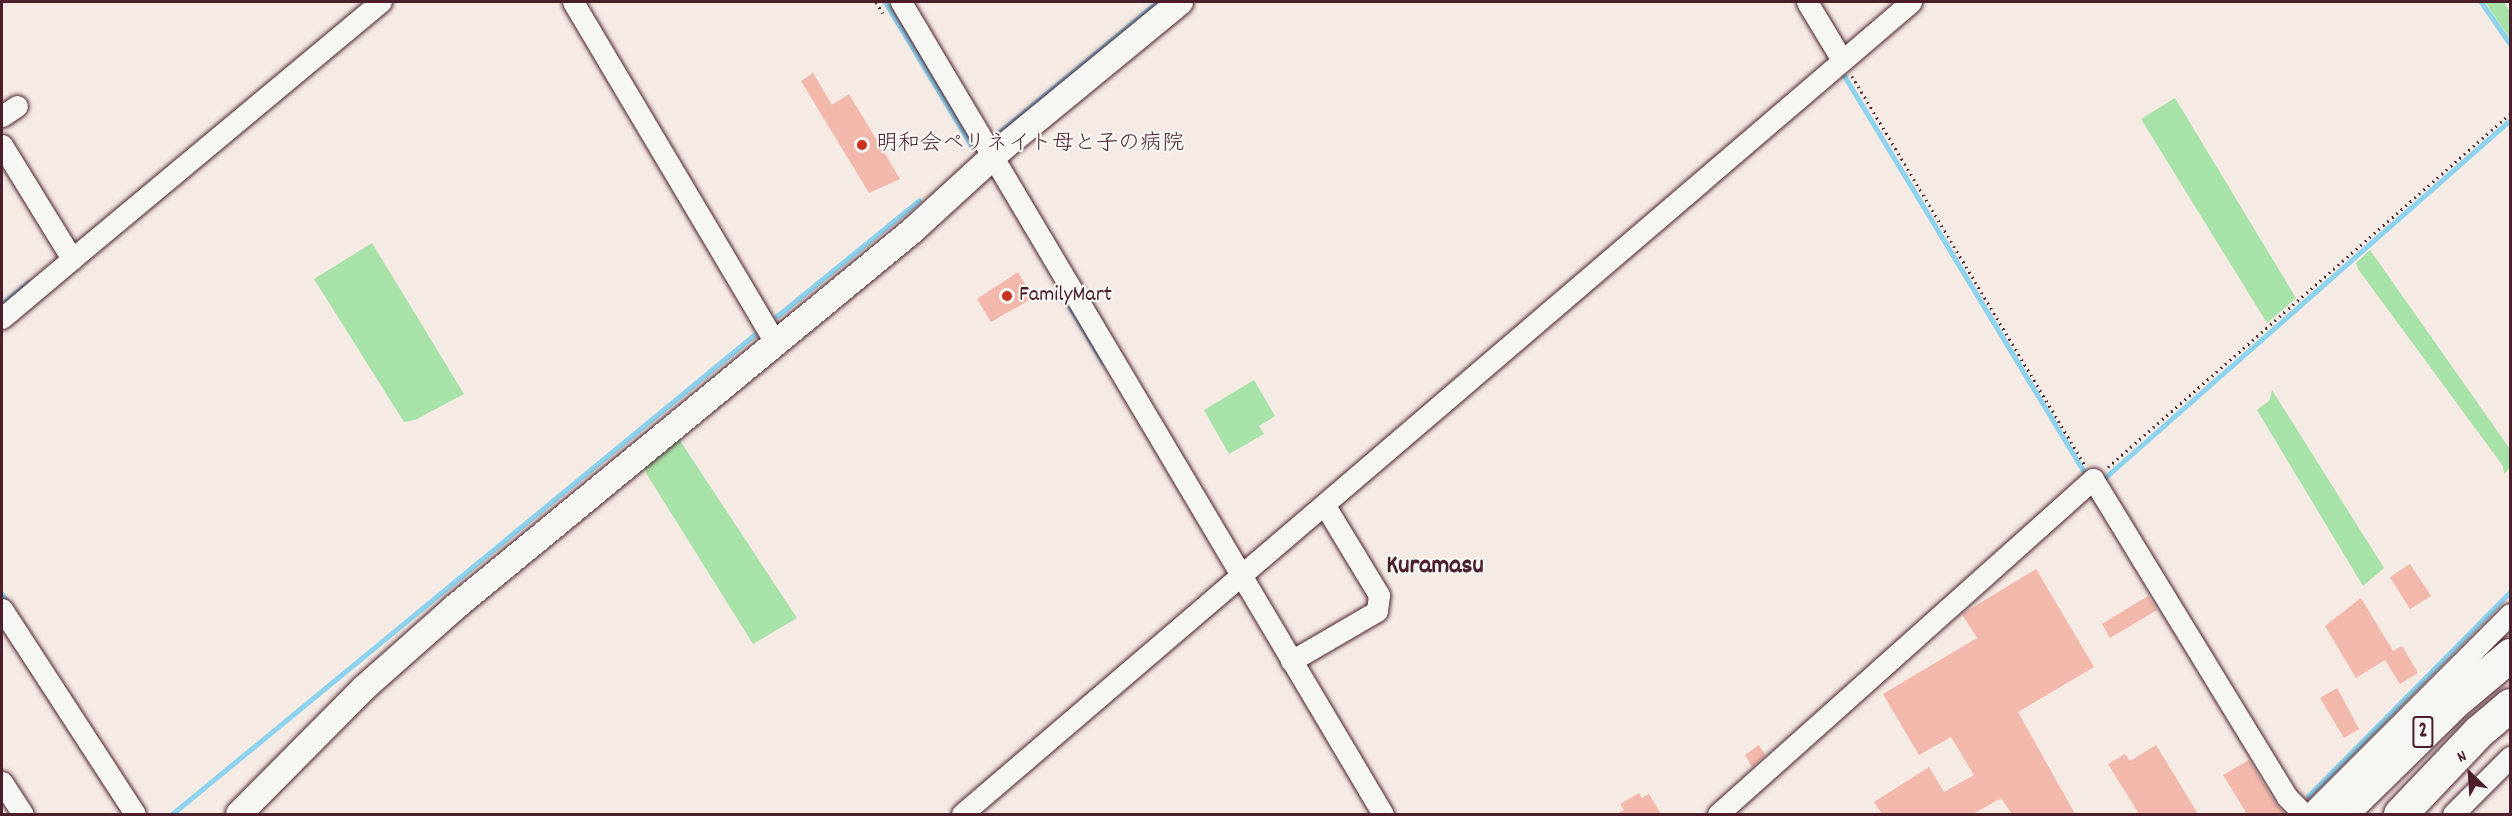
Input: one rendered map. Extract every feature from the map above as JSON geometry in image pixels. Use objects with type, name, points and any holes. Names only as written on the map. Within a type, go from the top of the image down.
[{"type":"highway","name":"2","points":[[2340,814],[2455,701],[2511,655]]},
{"type":"highway","name":"2","points":[[2368,814],[2462,716],[2511,672]]},
{"type":"highway","name":"2","points":[[2400,814],[2478,732],[2511,705]]},
{"type":"highway","points":[[2429,814],[2511,730]]},
{"type":"street","points":[[2,318],[69,253],[381,2]]},
{"type":"street","points":[[573,2],[775,342]]},
{"type":"street","points":[[901,2],[981,133],[991,159],[1236,581],[1291,661],[1383,814]]},
{"type":"street","points":[[239,814],[364,688],[775,342],[912,231],[991,159],[1180,2]]},
{"type":"street","points":[[1807,2],[1842,60]]},
{"type":"street","points":[[962,814],[1325,506],[1911,2]]},
{"type":"street","points":[[2,146],[69,253]]},
{"type":"street","points":[[1718,814],[2091,482],[2287,797],[2304,814]]},
{"type":"street","points":[[1291,661],[1377,611],[1379,595],[1325,506]]},
{"type":"street","points":[[2,609],[135,814]]},
{"type":"street","points":[[2310,814],[2511,614]]},
{"type":"street","points":[[2453,814],[2511,757]]},
{"type":"street","points":[[2,782],[23,814]]},
{"type":"path","points":[[1842,60],[2091,482],[2511,114]]},
{"type":"green space","points":[[2485,2],[2504,2],[2510,11],[2510,39]]},
{"type":"green space","points":[[2175,98],[2296,298],[2267,323],[2141,119]]},
{"type":"green space","points":[[372,243],[464,394],[415,420],[404,422],[314,279]]},
{"type":"green space","points":[[2370,250],[2510,449],[2510,468],[2504,474],[2503,466],[2358,269],[2356,263]]},
{"type":"green space","points":[[1254,380],[1275,416],[1259,426],[1264,434],[1229,454],[1204,410]]},
{"type":"green space","points":[[2272,390],[2384,568],[2363,586],[2257,410],[2270,400]]},
{"type":"green space","points":[[677,436],[797,618],[753,644],[646,473],[645,463]]},
{"type":"building","points":[[813,73],[832,105],[849,94],[900,179],[869,193],[801,81]]},
{"type":"building","name":"FamilyMart","points":[[1018,272],[1033,298],[991,322],[977,299]]},
{"type":"building","points":[[2410,564],[2431,596],[2410,609],[2390,577]]},
{"type":"building","points":[[2036,569],[2094,667],[2018,712],[2075,814],[2012,814],[2001,798],[1973,814],[1882,814],[1874,802],[1929,767],[1944,792],[1974,775],[1951,737],[1919,755],[1883,694],[1977,638],[1962,614]]},
{"type":"building","points":[[2148,596],[2157,610],[2110,638],[2102,624]]},
{"type":"building","points":[[2361,598],[2393,651],[2402,646],[2418,673],[2400,684],[2385,660],[2356,678],[2325,626]]},
{"type":"building","points":[[2337,688],[2359,729],[2344,738],[2320,698]]},
{"type":"building","points":[[1759,745],[1765,755],[1752,767],[1745,755]]},
{"type":"building","points":[[2156,745],[2198,814],[2139,814],[2108,764],[2125,754],[2130,761]]},
{"type":"building","points":[[2249,760],[2276,804],[2285,814],[2247,814],[2223,775]]},
{"type":"building","points":[[1639,793],[1642,798],[1649,794],[1661,814],[1616,814],[1624,810],[1620,804]]},
{"type":"waterway","points":[[885,2],[971,145]]},
{"type":"waterway","points":[[997,134],[1157,2]]},
{"type":"waterway","points":[[2481,2],[2510,44]]},
{"type":"waterway","points":[[1843,74],[2088,478]]},
{"type":"waterway","points":[[2101,481],[2510,120]]},
{"type":"waterway","points":[[777,316],[919,200]]},
{"type":"waterway","points":[[2,304],[28,282]]},
{"type":"waterway","points":[[1061,292],[1103,363]]},
{"type":"waterway","points":[[172,814],[754,335]]},
{"type":"waterway","points":[[2308,796],[2510,592]]},
{"type":"waterway","points":[[2,594],[9,605]]},
{"type":"place","name":"明和会ペリネイト母と子の病院","points":[[862,145]]},
{"type":"place","name":"FamilyMart","points":[[1007,296]]},
{"type":"district","name":"Kuramasu","points":[[1435,567]]}]
